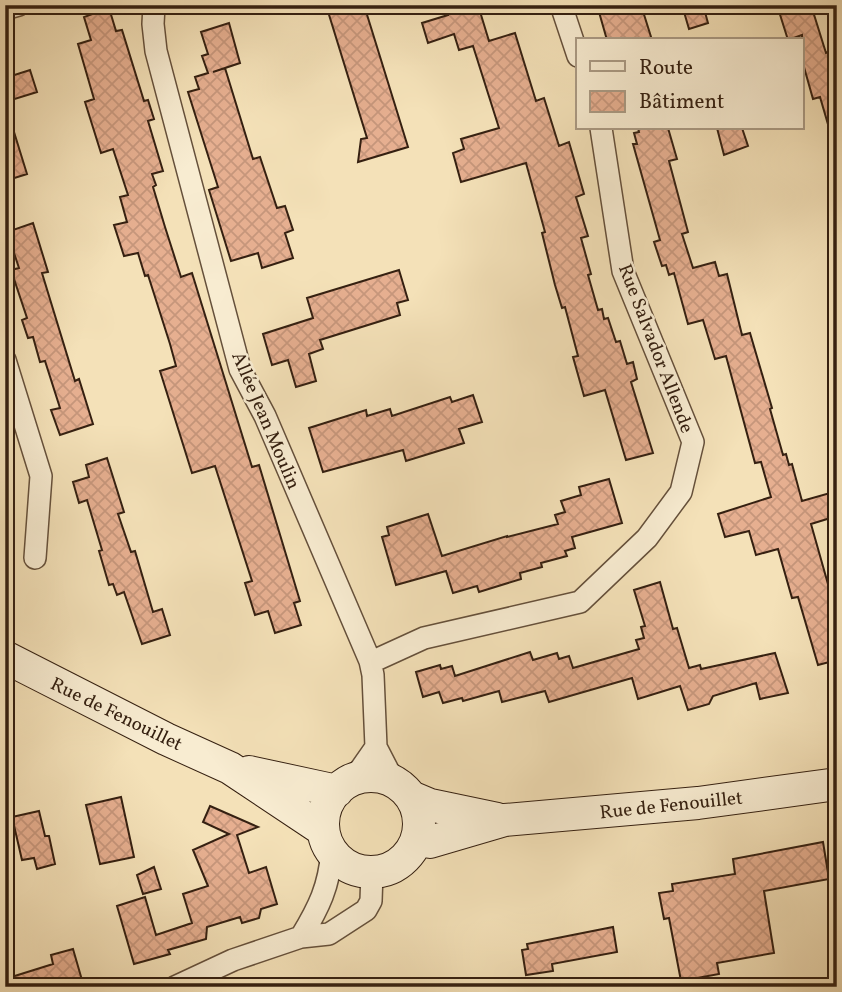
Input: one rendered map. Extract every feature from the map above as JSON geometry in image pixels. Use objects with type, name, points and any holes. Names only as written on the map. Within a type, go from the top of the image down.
[{"type":"main road","name":"Rue de Fenouillet","points":[[5,657],[166,739],[230,768],[328,841],[350,867],[372,886]]},
{"type":"main road","name":"Rue de Fenouillet","points":[[230,768],[345,785],[378,777],[430,805],[505,820]]},
{"type":"main road","name":"Rue de Fenouillet","points":[[417,839],[430,842],[505,820],[698,803],[837,784]]},
{"type":"main road","points":[[328,841],[326,809],[345,785]]},
{"type":"main road","points":[[372,886],[406,857],[417,839],[419,819],[402,789]]},
{"type":"street","points":[[5,9],[19,5]]},
{"type":"street","name":"Allée Jean Moulin","points":[[155,5],[153,17],[156,51],[240,369],[265,416],[370,661],[376,747],[402,789]]},
{"type":"street","points":[[562,5],[576,50]]},
{"type":"street","name":"Rue Salvador Allende","points":[[370,661],[424,638],[580,602],[647,538],[681,492],[693,442],[623,271],[601,130]]},
{"type":"street","points":[[5,360],[41,476],[35,558]]},
{"type":"street","points":[[345,785],[376,747]]},
{"type":"street","points":[[301,937],[324,896],[331,871],[328,841]]},
{"type":"street","points":[[175,987],[233,960],[301,937],[329,934],[366,909],[372,886]]},
{"type":"building","points":[[326,5],[364,5],[408,147],[358,162],[361,139],[367,138]]},
{"type":"building","points":[[445,5],[478,5],[489,41],[515,33],[536,101],[544,98],[559,146],[569,142],[584,194],[576,197],[588,236],[581,238],[591,274],[588,275],[598,310],[602,309],[604,319],[608,318],[616,342],[620,341],[627,364],[633,362],[637,379],[631,382],[653,453],[626,460],[605,390],[584,396],[573,357],[578,356],[565,307],[562,308],[555,285],[542,233],[545,232],[526,163],[461,182],[453,153],[464,149],[461,139],[499,128],[473,46],[459,50],[454,34],[428,43],[422,23],[448,15]]},
{"type":"building","points":[[597,5],[641,5],[651,38],[606,38]]},
{"type":"building","points":[[682,5],[703,5],[708,23],[689,29]]},
{"type":"building","points":[[777,5],[811,5],[826,53],[837,49],[837,138],[832,138],[820,97],[813,99],[804,67],[804,38],[802,35],[787,38]]},
{"type":"building","points":[[109,8],[116,31],[122,30],[144,101],[148,100],[154,119],[148,121],[163,171],[152,174],[156,185],[153,187],[181,277],[192,273],[252,467],[259,465],[300,601],[294,603],[301,625],[275,633],[268,611],[255,615],[245,583],[252,581],[215,466],[192,473],[160,371],[176,366],[170,344],[148,275],[145,276],[138,253],[124,256],[114,225],[127,222],[120,197],[128,195],[113,149],[101,153],[85,102],[94,99],[78,44],[91,40],[84,17]]},
{"type":"building","points":[[229,23],[240,63],[225,68],[253,159],[260,157],[277,208],[285,206],[293,230],[285,233],[293,258],[262,268],[258,253],[231,261],[209,190],[218,187],[188,92],[199,89],[195,77],[208,73],[202,56],[208,54],[201,32]]},
{"type":"building","points":[[30,70],[37,92],[5,102],[5,78]]},
{"type":"building","points":[[10,119],[27,174],[5,181],[5,120]]},
{"type":"building","points":[[669,130],[677,159],[669,161],[688,232],[682,234],[693,268],[715,262],[719,276],[727,274],[742,335],[750,333],[783,455],[786,454],[789,465],[792,464],[802,501],[837,491],[837,516],[811,524],[837,616],[837,660],[818,665],[798,597],[792,598],[778,549],[756,555],[749,531],[725,537],[718,514],[771,497],[761,462],[755,463],[726,356],[715,359],[703,320],[688,324],[674,273],[669,275],[666,265],[662,266],[654,242],[660,240],[633,144],[637,144],[634,133]]},
{"type":"building","points":[[718,130],[743,130],[748,146],[724,155]]},
{"type":"building","points":[[33,223],[48,272],[42,273],[75,381],[79,379],[93,424],[60,435],[51,410],[60,408],[45,361],[40,362],[33,337],[28,338],[22,320],[27,318],[11,270],[19,268],[7,232]]},
{"type":"building","points":[[399,270],[408,300],[397,303],[400,315],[320,340],[323,349],[309,354],[316,381],[296,387],[288,360],[272,365],[263,334],[313,318],[307,298]]},
{"type":"building","points":[[473,395],[482,422],[459,429],[464,443],[406,461],[403,450],[323,472],[309,428],[366,410],[367,416],[390,409],[392,416],[450,397],[452,402]]},
{"type":"building","points":[[107,458],[124,512],[118,514],[131,552],[135,551],[153,612],[162,609],[170,635],[142,644],[124,592],[117,595],[113,584],[109,585],[87,500],[79,503],[73,482],[89,477],[86,465]]},
{"type":"building","points":[[609,479],[622,523],[572,537],[575,548],[565,551],[567,556],[541,563],[542,567],[520,573],[521,579],[479,592],[477,586],[453,593],[446,571],[396,585],[382,537],[389,535],[387,527],[428,514],[442,556],[558,524],[555,515],[565,512],[561,501],[581,495],[579,487]]},
{"type":"building","points":[[660,582],[673,629],[677,628],[689,668],[700,665],[701,669],[775,653],[788,693],[760,699],[756,683],[713,696],[709,704],[688,710],[680,686],[638,699],[632,678],[549,702],[545,691],[502,702],[499,691],[463,701],[462,698],[443,703],[439,692],[423,697],[416,672],[440,665],[441,669],[452,666],[455,676],[530,652],[533,660],[557,653],[559,659],[569,656],[573,668],[639,649],[636,640],[644,638],[641,627],[645,626],[634,590]]},
{"type":"building","points":[[121,797],[134,857],[100,864],[86,805]]},
{"type":"building","points":[[210,806],[258,827],[237,835],[249,873],[266,867],[277,904],[261,909],[259,918],[242,923],[240,917],[207,927],[206,939],[168,950],[170,954],[134,964],[117,906],[145,897],[156,935],[192,923],[183,894],[208,886],[193,850],[229,834],[203,822]]},
{"type":"building","points":[[39,811],[45,836],[49,836],[55,864],[37,869],[34,858],[22,860],[12,817]]},
{"type":"building","points":[[823,842],[829,879],[764,891],[774,953],[717,963],[719,974],[681,981],[669,918],[664,919],[659,893],[673,891],[672,884],[735,874],[733,859]]},
{"type":"building","points":[[154,867],[161,889],[143,894],[137,875]]},
{"type":"building","points":[[613,927],[617,952],[552,964],[553,971],[526,975],[522,950],[528,949],[527,944]]},
{"type":"building","points":[[73,949],[84,987],[5,987],[5,979],[53,964],[51,955]]}]
